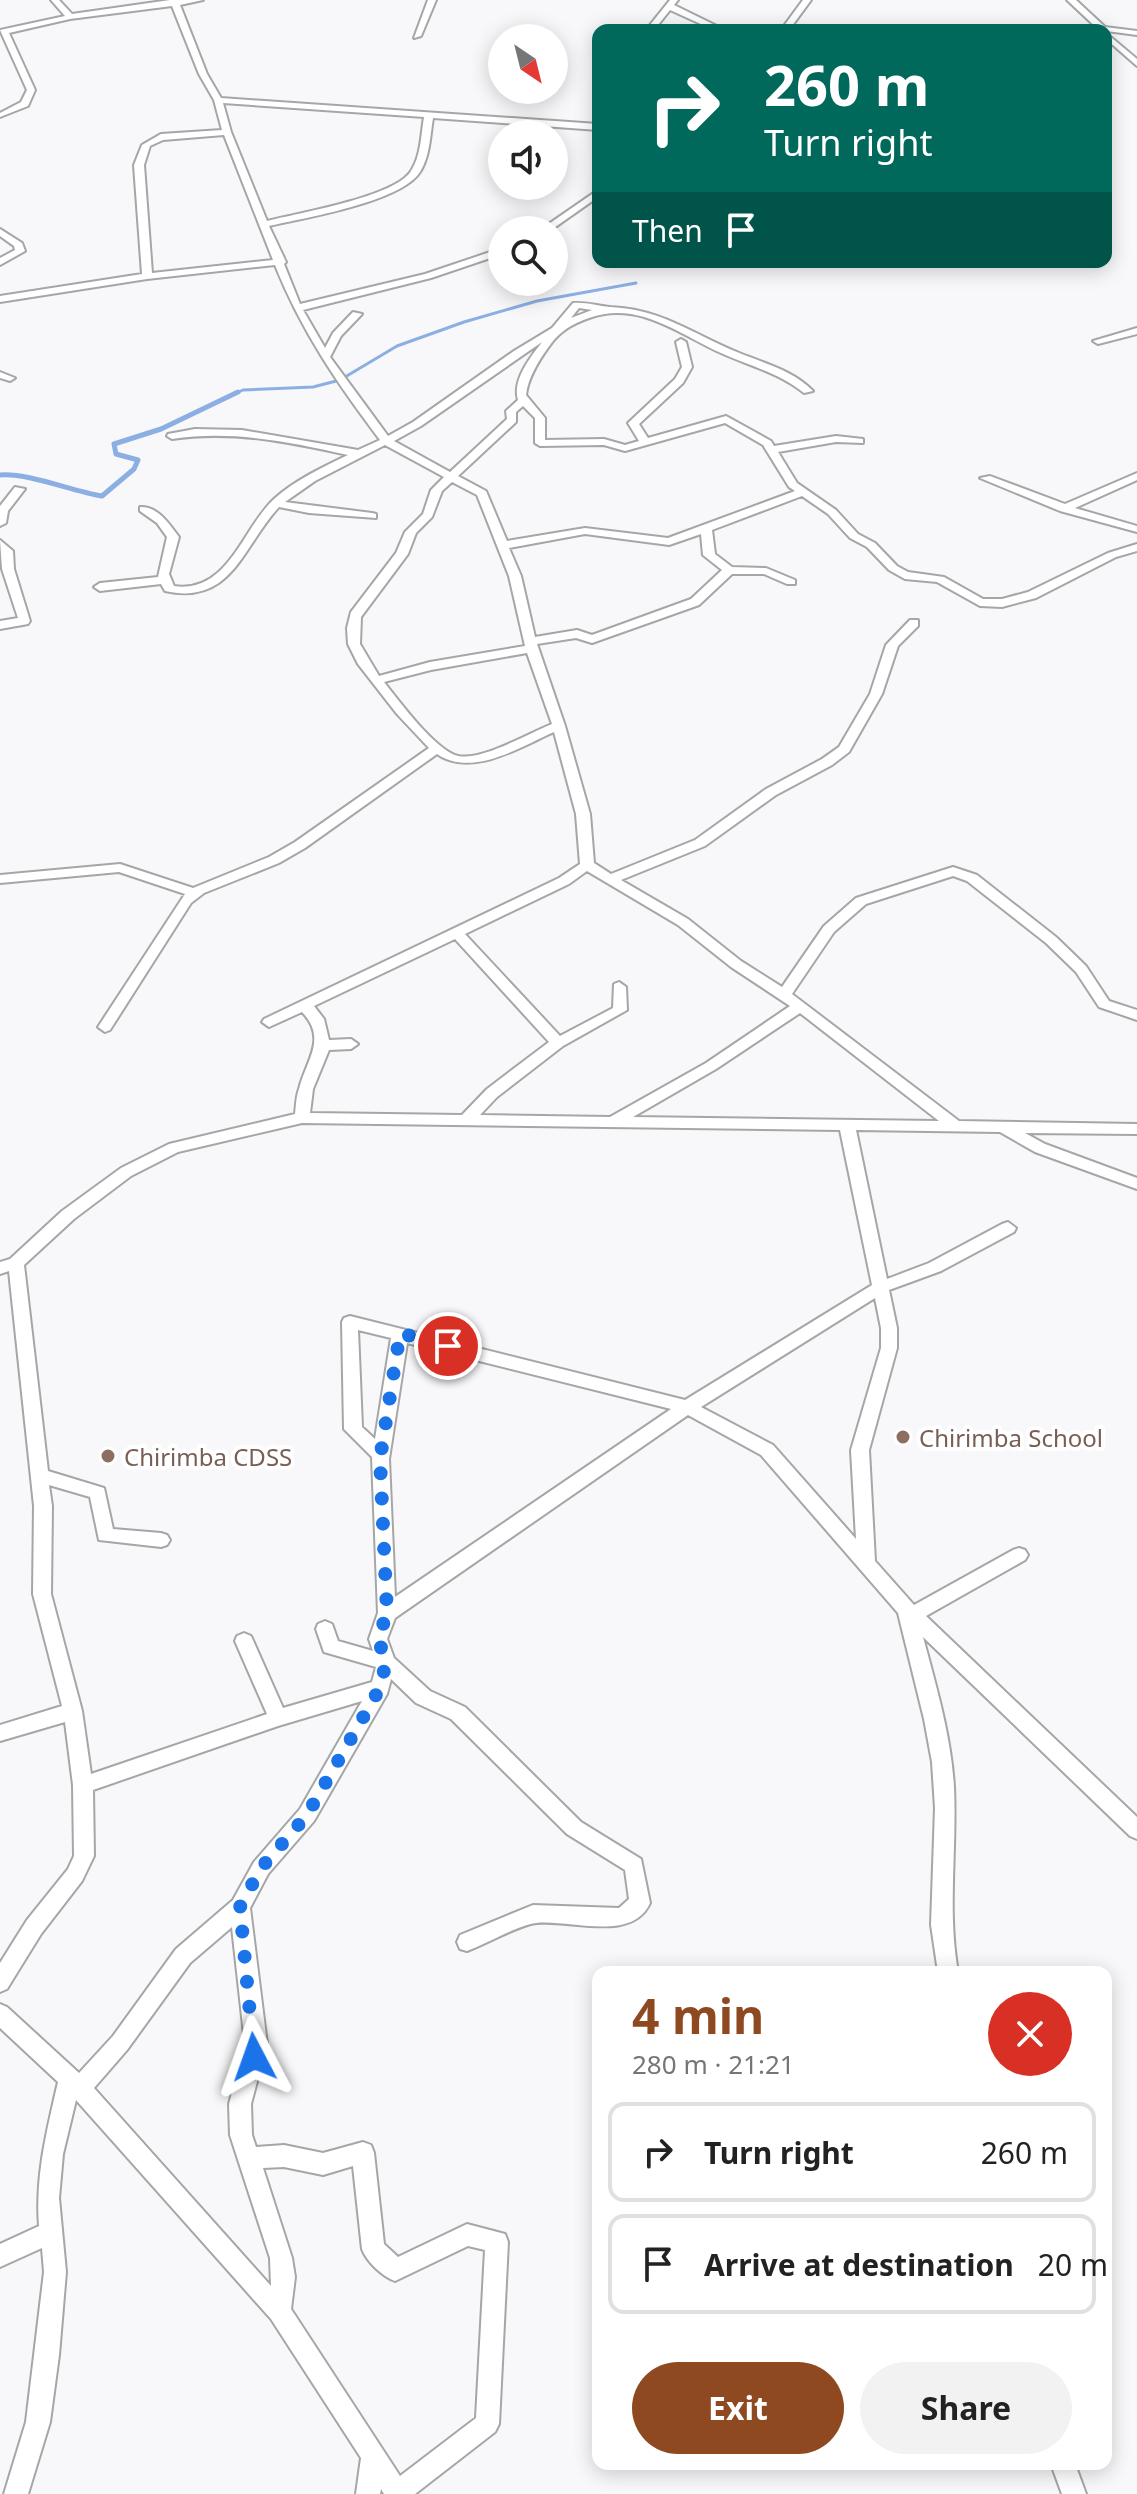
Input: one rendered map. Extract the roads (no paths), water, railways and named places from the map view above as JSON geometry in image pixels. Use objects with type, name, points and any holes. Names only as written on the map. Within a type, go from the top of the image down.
[{"type":"street","points":[[55,0],[70,17]]},
{"type":"street","points":[[2,115],[25,104],[31,90],[2,31],[70,17],[199,0]]},
{"type":"street","points":[[417,36],[432,0]]},
{"type":"street","points":[[789,24],[807,0]]},
{"type":"street","points":[[1071,0],[1097,24]]},
{"type":"street","points":[[174,1],[203,74],[218,100],[227,132],[297,308],[325,357],[387,442],[482,493],[515,576],[531,646],[559,726],[583,814],[587,865]]},
{"type":"street","points":[[655,24],[672,3],[710,24]]},
{"type":"street","points":[[1112,31],[1137,33]]},
{"type":"street","points":[[1112,39],[1137,63]]},
{"type":"street","points":[[218,100],[592,127]]},
{"type":"street","points":[[264,224],[379,193],[409,179],[420,162],[429,114]]},
{"type":"street","points":[[147,276],[139,165],[146,145],[161,137],[227,132]]},
{"type":"street","points":[[565,216],[592,197]]},
{"type":"street","points":[[0,232],[19,245],[20,251],[0,262]]},
{"type":"street","points":[[297,308],[428,276],[488,256]]},
{"type":"street","points":[[0,299],[147,276],[281,262]]},
{"type":"street","points":[[808,391],[786,375],[721,349],[666,318],[620,308],[577,305],[552,333],[522,384],[523,401],[539,413],[540,443],[604,442],[625,448],[722,418],[763,439],[787,479],[832,512],[854,536],[876,549],[893,568],[905,575],[940,579],[980,602],[1002,603],[1032,595],[1112,555],[1137,547]]},
{"type":"street","points":[[325,357],[337,335],[357,314]]},
{"type":"street","points":[[1098,341],[1137,331]]},
{"type":"street","points":[[144,509],[161,521],[173,537],[163,574],[169,589],[178,592],[221,577],[234,566],[276,503],[310,480],[387,442],[552,333]]},
{"type":"street","points":[[663,453],[633,423],[679,381],[687,367],[681,342]]},
{"type":"street","points":[[523,401],[511,411],[512,420],[437,490],[428,515],[411,532],[402,554],[353,621],[358,654],[436,749],[453,759],[479,758],[559,726]]},
{"type":"street","points":[[172,436],[197,432],[289,437],[360,454]]},
{"type":"street","points":[[771,450],[836,439],[859,441]]},
{"type":"street","points":[[1064,509],[1137,476]]},
{"type":"street","points":[[986,478],[1064,509],[1137,529]]},
{"type":"street","points":[[0,523],[2,511],[19,489]]},
{"type":"street","points":[[504,545],[567,532],[597,530],[661,543],[804,492]]},
{"type":"street","points":[[276,503],[372,516]]},
{"type":"street","points":[[706,528],[709,555],[729,570],[766,571],[791,582]]},
{"type":"street","points":[[0,543],[7,551],[3,573],[23,605],[24,621],[0,625]]},
{"type":"street","points":[[377,680],[577,634],[592,639],[695,602],[729,570]]},
{"type":"street","points":[[100,587],[164,580]]},
{"type":"street","points":[[613,878],[700,843],[771,792],[827,762],[844,749],[876,694],[892,645],[914,623]]},
{"type":"street","points":[[105,1027],[177,913],[195,893],[300,845],[436,749]]},
{"type":"street","points":[[587,865],[683,922],[747,972],[800,1006],[954,1125]]},
{"type":"street","points":[[269,1022],[564,881],[587,865]]},
{"type":"street","points":[[0,879],[120,868],[195,893]]},
{"type":"street","points":[[783,996],[829,929],[851,908],[872,897],[953,871],[972,878],[1051,940],[1081,969],[1104,1004],[1137,1015]]},
{"type":"street","points":[[457,932],[474,957],[546,1026],[558,1043]]},
{"type":"street","points":[[466,1120],[492,1093],[558,1043],[620,1010],[619,987]]},
{"type":"street","points":[[302,1118],[306,1089],[323,1045],[317,1019],[303,1004]]},
{"type":"street","points":[[613,1122],[646,1106],[800,1006]]},
{"type":"street","points":[[323,1045],[351,1044]]},
{"type":"street","points":[[646,1106],[668,1082]]},
{"type":"street","points":[[0,1982],[34,1927],[81,1865],[83,1785],[73,1711],[42,1594],[40,1475],[8,1266],[68,1215],[126,1172],[174,1148],[302,1118],[1137,1129]]},
{"type":"street","points":[[847,1126],[889,1328],[889,1348],[860,1450],[866,1561]]},
{"type":"street","points":[[1002,1126],[1040,1148],[1137,1184]]},
{"type":"street","points":[[387,1613],[687,1407],[879,1288],[935,1267],[1008,1228]]},
{"type":"street","points":[[381,1455],[353,1429],[350,1322],[687,1407],[767,1450],[909,1613],[1137,1830]]},
{"type":"street","points":[[400,1333],[381,1455],[387,1613],[378,1639],[386,1662],[423,1697],[458,1713],[574,1828],[634,1865],[640,1903],[623,1917],[533,1914],[467,1942]]},
{"type":"street","points":[[40,1475],[98,1493],[105,1535],[161,1540]]},
{"type":"street","points":[[909,1613],[1019,1555]]},
{"type":"street","points":[[909,1613],[944,1782],[939,1900],[942,1948],[946,1966]]},
{"type":"street","points":[[325,1629],[331,1647],[386,1662]]},
{"type":"street","points":[[244,1641],[278,1718]]},
{"type":"street","points":[[16,2494],[38,2422],[55,2272],[48,2198],[52,2154],[75,2083],[120,2043],[175,1965],[240,1907],[261,1868],[307,1815],[380,1688],[386,1662]]},
{"type":"street","points":[[83,1785],[278,1718],[380,1688]]},
{"type":"street","points":[[0,1733],[73,1711]]},
{"type":"street","points":[[240,1907],[256,2044],[240,2104],[241,2135],[281,2258],[284,2277],[279,2311]]},
{"type":"street","points":[[0,2014],[75,2083],[279,2311],[398,2494],[487,2424],[497,2242],[467,2235],[395,2270],[373,2249],[363,2153],[323,2164],[284,2156],[247,2158]]},
{"type":"street","points":[[0,2256],[51,2232]]},
{"type":"street","points":[[368,2494],[373,2458]]},
{"type":"street","points":[[1065,2470],[1074,2494]]},
{"type":"waterway","points":[[234,394],[243,390],[313,387],[340,380],[397,346],[464,322],[537,301],[636,283]]},
{"type":"waterway","points":[[0,475],[24,477],[102,496],[134,469],[138,460],[116,454],[114,444],[161,429],[238,392]]},
{"type":"place","name":"Chirimba School","points":[[903,1437]]},
{"type":"place","name":"Chirimba CDSS","points":[[108,1456]]}]
